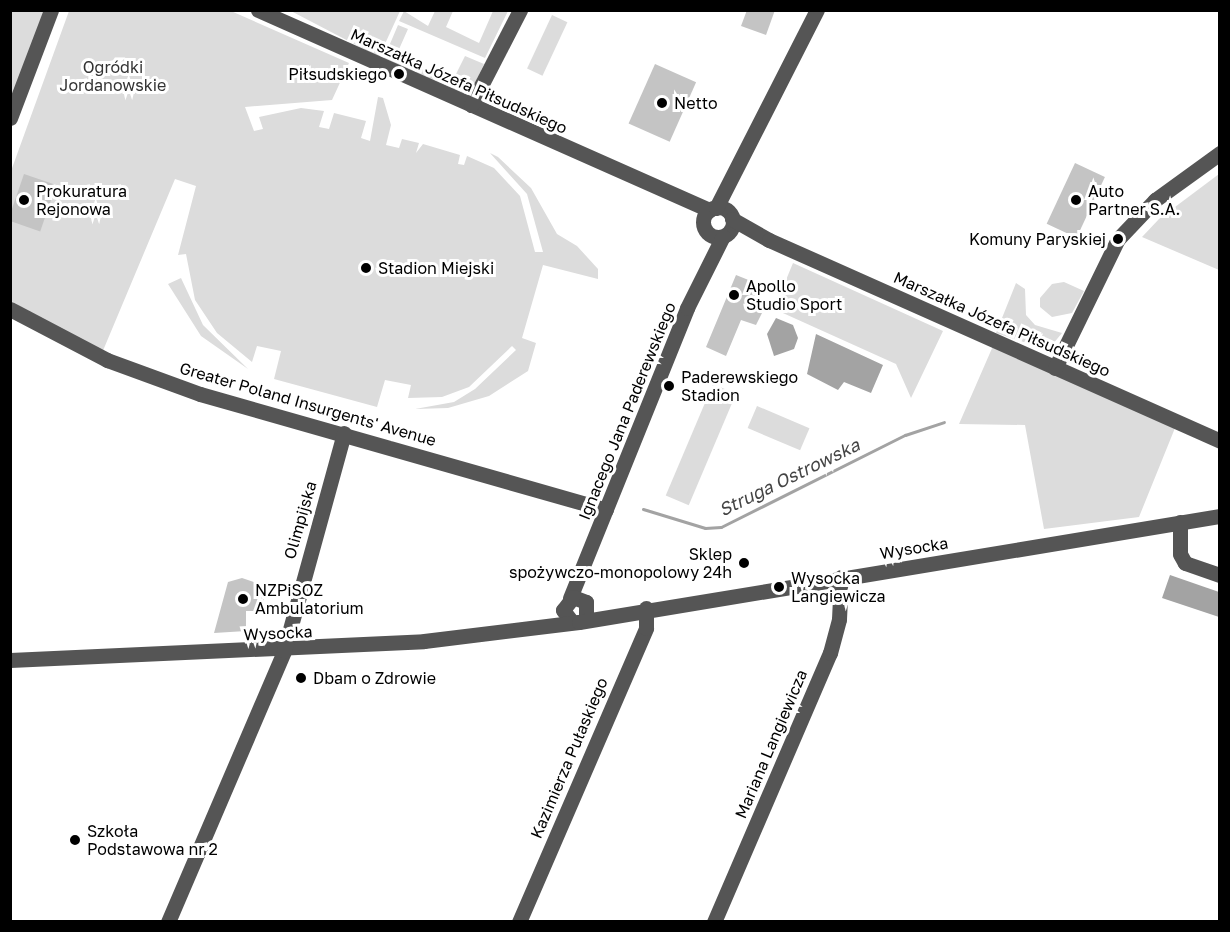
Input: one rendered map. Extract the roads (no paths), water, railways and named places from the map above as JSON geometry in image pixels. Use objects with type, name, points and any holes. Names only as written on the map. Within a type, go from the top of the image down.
[{"type":"street","points":[[43,38],[51,10]]},
{"type":"street","points":[[10,118],[43,38],[58,10]]},
{"type":"street","name":"Marszałka Józefa Piłsudskiego","points":[[258,10],[646,185],[722,213],[768,240],[1220,441]]},
{"type":"street","points":[[471,105],[520,10]]},
{"type":"street","points":[[693,296],[705,229],[722,213],[817,10]]},
{"type":"street","points":[[1055,368],[1118,239],[1155,200],[1220,153]]},
{"type":"street","name":"Marszałka Józefa Piłsudskiego","points":[[646,185],[705,229],[724,236],[768,240]]},
{"type":"street","points":[[693,296],[724,236],[722,213]]},
{"type":"street","name":"Ignacego Jana Paderewskiego","points":[[577,609],[594,539],[693,296]]},
{"type":"street","name":"Greater Poland Insurgents' Avenue","points":[[10,309],[106,360],[200,394],[344,433],[606,510]]},
{"type":"street","name":"Olimpijska","points":[[168,921],[284,651],[344,433]]},
{"type":"street","name":"Wysocka","points":[[10,660],[284,651],[424,641],[547,624],[577,609],[614,614],[1220,516]]},
{"type":"street","points":[[1180,522],[1180,554],[1185,563],[1220,575]]},
{"type":"street","name":"Mariana Langiewicza","points":[[714,921],[833,644],[841,577]]},
{"type":"street","name":"Kazimierza Pułaskiego","points":[[519,921],[646,628],[646,608]]},
{"type":"waterway","name":"Struga Ostrowska","points":[[643,509],[705,528],[721,527],[905,435],[944,422]]},
{"type":"place","name":"Piłsudskiego","points":[[399,74]]},
{"type":"place","name":"Netto","points":[[662,103]]},
{"type":"place","name":"Prokuratura Rejonowa","points":[[24,200]]},
{"type":"place","name":"Auto Partner S.A.","points":[[1076,200]]},
{"type":"place","name":"Komuny Paryskiej","points":[[1118,239]]},
{"type":"place","name":"Stadion Miejski","points":[[366,268]]},
{"type":"place","name":"Apollo Studio Sport","points":[[734,295]]},
{"type":"place","name":"Paderewskiego Stadion","points":[[669,386]]},
{"type":"place","name":"Sklep spożywczo-monopolowy 24h","points":[[744,563]]},
{"type":"place","name":"Wysocka Langiewicza","points":[[779,587]]},
{"type":"place","name":"NZPiSOZ Ambulatorium","points":[[243,599]]},
{"type":"place","name":"Dbam o Zdrowie","points":[[301,678]]},
{"type":"place","name":"Szkoła Podstawowa nr 2","points":[[75,840]]},
{"type":"park label","name":"Ogródki Jordanowskie","points":[[113,76]]}]
